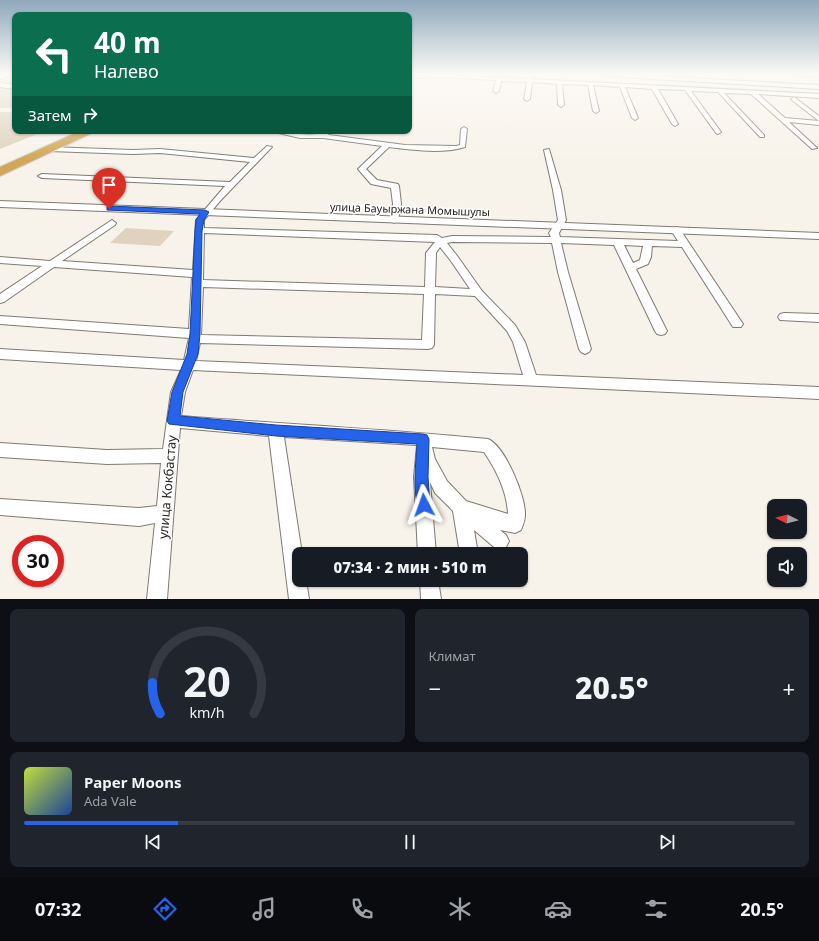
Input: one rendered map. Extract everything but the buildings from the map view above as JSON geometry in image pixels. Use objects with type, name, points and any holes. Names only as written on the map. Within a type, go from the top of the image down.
[{"type":"highway","points":[[0,165],[70,134]]},
{"type":"highway","points":[[0,172],[82,134]]},
{"type":"street","points":[[594,103],[596,111]]},
{"type":"street","points":[[629,103],[635,118]]},
{"type":"street","points":[[663,103],[675,124]]},
{"type":"street","points":[[697,103],[718,132]]},
{"type":"street","points":[[731,103],[762,136]]},
{"type":"street","points":[[764,103],[814,148]]},
{"type":"street","points":[[799,103],[819,119]]},
{"type":"street","points":[[784,120],[819,123]]},
{"type":"street","points":[[292,134],[304,136],[325,135],[405,147],[461,147],[464,144],[464,129]]},
{"type":"street","points":[[387,144],[362,169],[363,172],[374,182],[395,186],[397,204],[394,220]]},
{"type":"street","points":[[205,212],[269,147]]},
{"type":"street","points":[[49,149],[133,152],[160,151],[256,160]]},
{"type":"street","points":[[547,150],[557,190],[562,220],[556,233],[565,279],[586,349]]},
{"type":"street","points":[[42,176],[232,184]]},
{"type":"street","name":"улица Бауыржана Момышулы","points":[[0,204],[543,226],[556,233],[676,230],[819,236]]},
{"type":"street","name":"улица Кокбастау","points":[[157,599],[173,421],[178,392],[189,366],[195,337],[199,231],[200,220],[205,212]]},
{"type":"street","points":[[0,299],[112,223]]},
{"type":"street","points":[[676,230],[737,324]]},
{"type":"street","points":[[199,231],[404,235],[437,238],[478,293],[511,328],[519,342],[531,380]]},
{"type":"street","points":[[0,320],[195,337],[428,344],[431,253],[434,246],[441,242],[452,239],[556,233],[617,241],[684,244]]},
{"type":"street","points":[[617,241],[661,331]]},
{"type":"street","points":[[630,268],[644,262],[648,242]]},
{"type":"street","points":[[0,260],[198,278],[478,293]]},
{"type":"street","points":[[784,317],[819,318]]},
{"type":"street","points":[[0,354],[189,366],[819,393]]},
{"type":"street","points":[[173,421],[276,430],[423,439],[488,446],[496,456],[511,486],[518,518],[515,524],[503,522],[461,507]]},
{"type":"street","points":[[276,430],[299,599]]},
{"type":"street","points":[[423,439],[428,460],[441,487],[461,507],[500,541]]},
{"type":"street","points":[[423,439],[422,477],[427,547]]},
{"type":"street","points":[[0,450],[146,458],[170,455]]},
{"type":"street","points":[[0,507],[139,517],[165,514]]},
{"type":"street","points":[[461,507],[468,547]]},
{"type":"street","points":[[430,587],[431,599]]},
{"type":"shaded area","points":[[0,103],[12,103],[12,108],[0,108]]},
{"type":"shaded area","points":[[0,112],[12,112],[12,134],[38,134],[0,149]]},
{"type":"shaded area","points":[[126,228],[174,231],[160,246],[110,243]]},
{"type":"route","points":[[109,209],[205,212],[200,220],[199,231],[193,354],[178,392],[173,421],[276,430],[423,439],[422,477],[424,505]]}]
